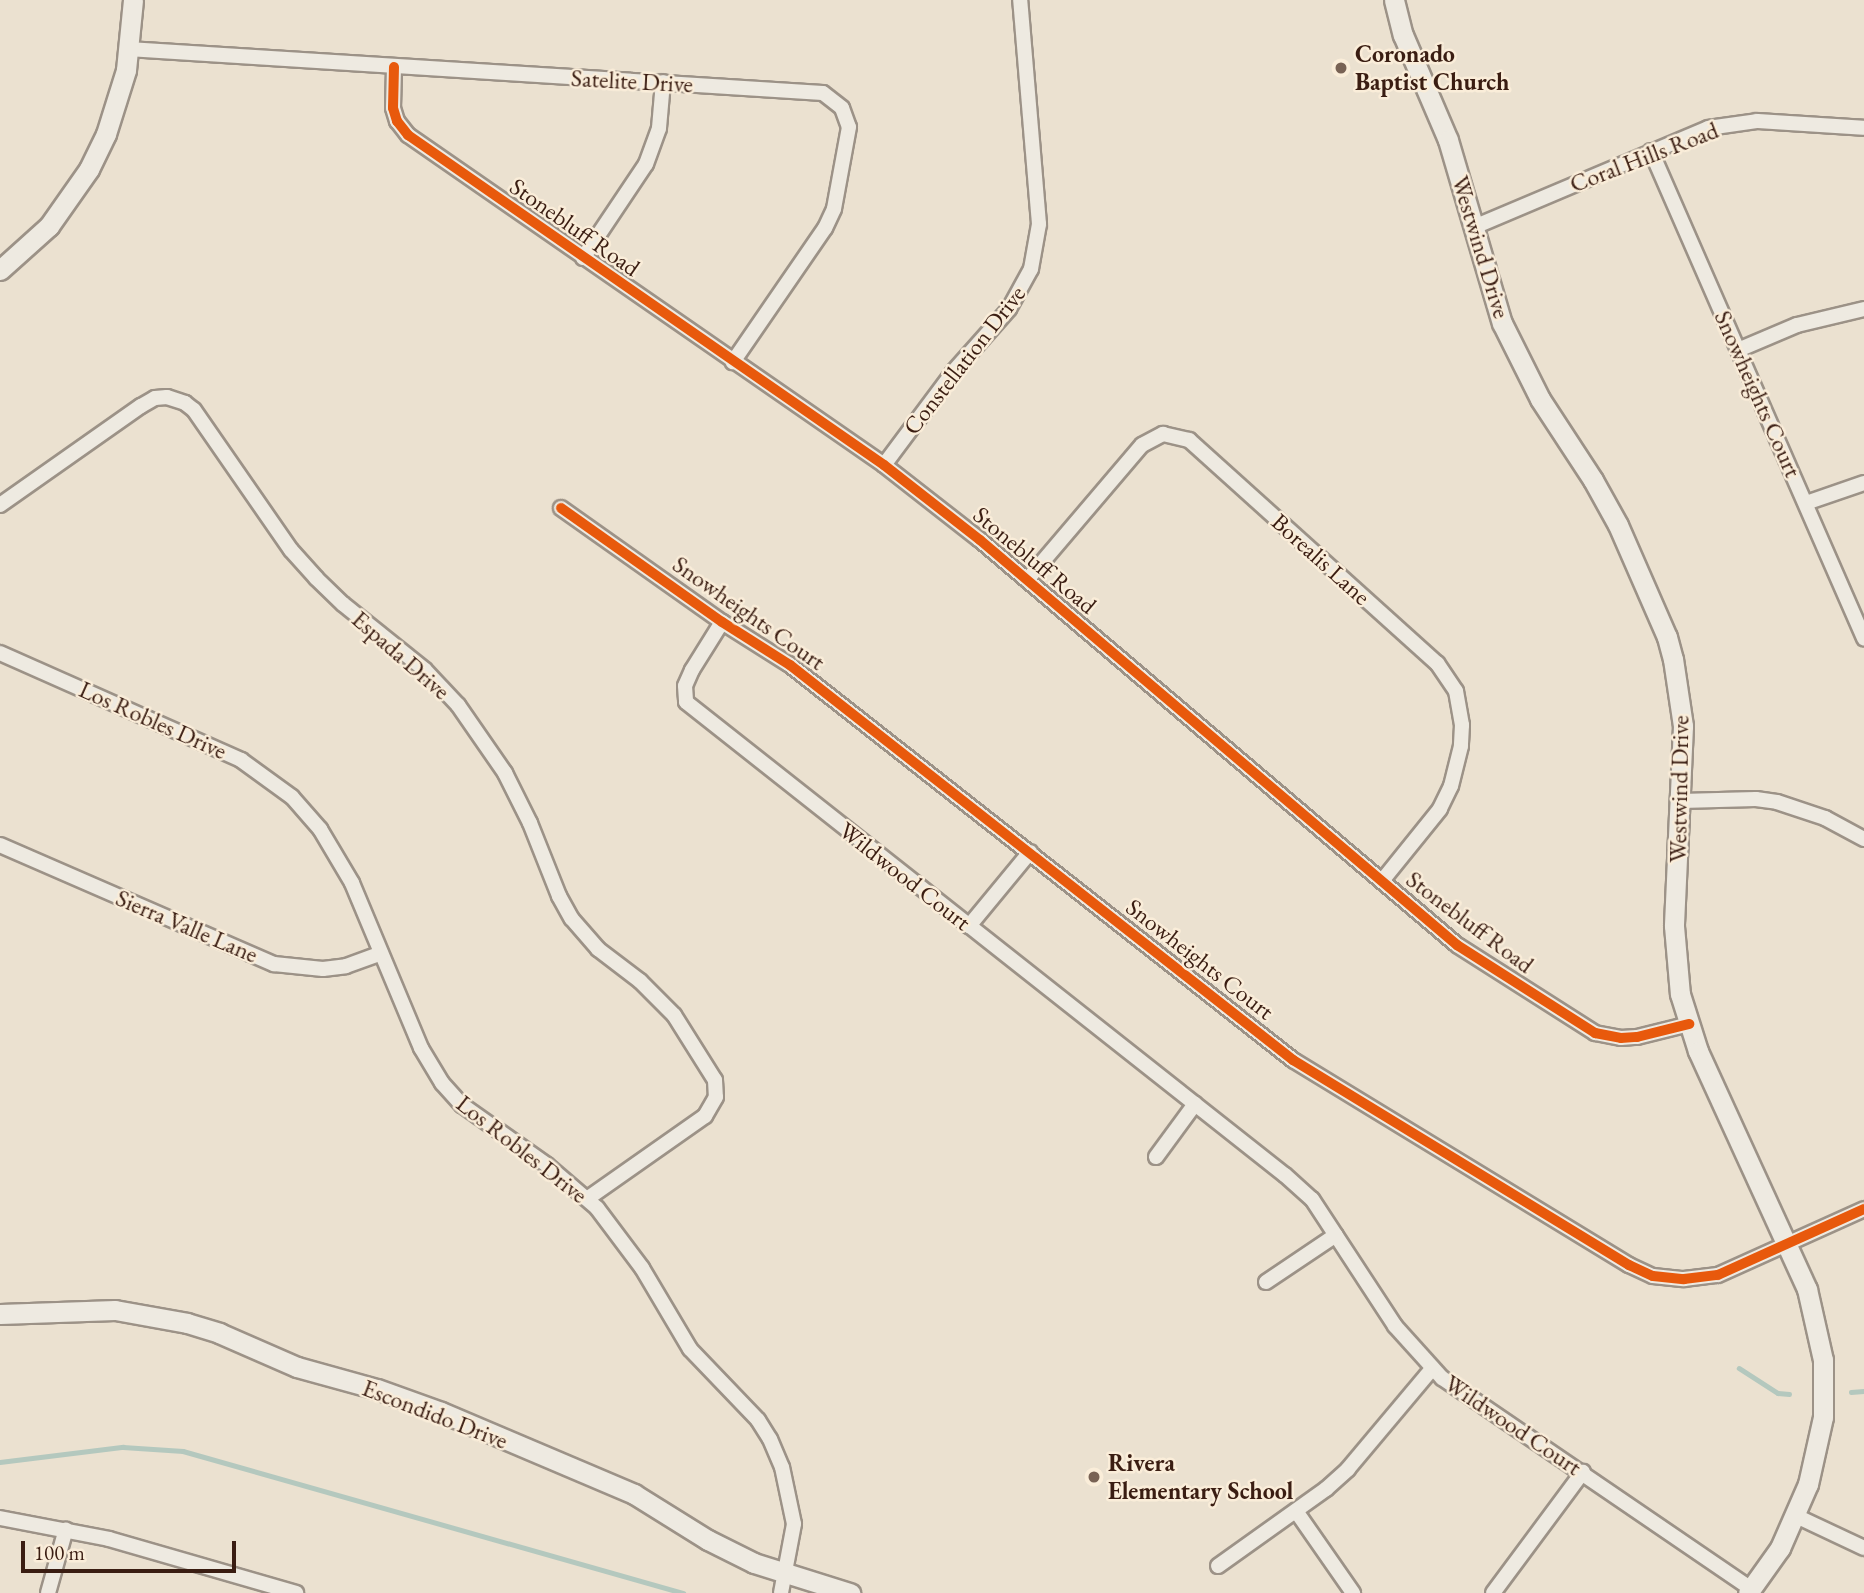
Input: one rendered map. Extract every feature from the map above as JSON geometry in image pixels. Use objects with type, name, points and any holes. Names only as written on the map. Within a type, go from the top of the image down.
[{"type":"main road","points":[[0,270],[49,226],[89,169],[118,103],[128,49],[132,0]]},
{"type":"main road","name":"Westwind Drive","points":[[1394,0],[1403,35],[1448,140],[1490,287],[1521,366],[1618,526],[1667,637],[1680,692],[1683,726],[1674,947],[1680,994],[1689,1024],[1807,1290],[1816,1321],[1824,1386],[1816,1456],[1796,1516],[1780,1548],[1749,1591]]},
{"type":"main road","name":"Escondido Drive","points":[[0,1314],[115,1310],[187,1323],[219,1333],[297,1367],[377,1389],[441,1412],[621,1488],[784,1583],[850,1593]]},
{"type":"street","name":"Constellation Drive","points":[[884,465],[929,402],[1009,309],[1031,269],[1039,224],[1020,0]]},
{"type":"street","name":"Satelite Drive","points":[[128,49],[819,91],[834,99],[847,119],[845,153],[835,209],[825,228],[733,362]]},
{"type":"street","name":"Stonebluff Road","points":[[394,66],[393,108],[408,135],[884,465],[1027,580],[1468,952],[1595,1032],[1622,1038],[1637,1037],[1689,1024]]},
{"type":"street","points":[[583,258],[646,164],[659,128],[663,82]]},
{"type":"street","name":"Coral Hills Road","points":[[1474,227],[1708,128],[1757,121],[1864,128]]},
{"type":"street","name":"Snowheights Court","points":[[1651,151],[1864,638]]},
{"type":"street","points":[[1738,350],[1797,325],[1864,309]]},
{"type":"street","name":"Espada Drive","points":[[0,505],[155,398],[167,397],[185,403],[194,410],[291,550],[316,578],[343,604],[415,660],[458,705],[505,773],[530,823],[559,896],[572,919],[598,949],[640,981],[674,1015],[715,1080],[716,1097],[705,1116],[587,1199]]},
{"type":"street","name":"Borealis Lane","points":[[1027,580],[1142,444],[1163,434],[1189,440],[1437,663],[1456,691],[1462,725],[1461,746],[1451,786],[1440,809],[1382,881]]},
{"type":"street","points":[[1806,503],[1864,483]]},
{"type":"street","name":"Snowheights Court","points":[[561,508],[722,622],[790,665],[1293,1060],[1629,1265],[1653,1276],[1684,1279],[1718,1275],[1864,1209]]},
{"type":"street","name":"Wildwood Court","points":[[722,622],[692,670],[685,686],[686,702],[1312,1199],[1395,1326],[1432,1368],[1460,1392],[1583,1472],[1749,1591]]},
{"type":"street","name":"Los Robles Drive","points":[[0,653],[229,754],[267,777],[292,797],[320,829],[340,859],[421,1048],[442,1083],[462,1105],[547,1165],[587,1199],[642,1268],[690,1349],[758,1420],[770,1439],[782,1467],[792,1510],[792,1547],[784,1583]]},
{"type":"street","points":[[1681,801],[1777,802],[1825,818],[1864,839]]},
{"type":"street","name":"Sierra Valle Lane","points":[[0,845],[274,964],[323,969],[381,953]]},
{"type":"street","points":[[969,926],[1030,852]]},
{"type":"street","points":[[1156,1157],[1195,1104]]},
{"type":"street","points":[[1266,1282],[1336,1235]]},
{"type":"street","points":[[1218,1566],[1296,1511],[1348,1469],[1432,1368]]},
{"type":"street","points":[[1493,1593],[1583,1472]]},
{"type":"street","points":[[1296,1511],[1353,1593]]},
{"type":"street","points":[[1796,1516],[1864,1548]]},
{"type":"street","points":[[0,1518],[66,1529],[296,1593]]},
{"type":"street","points":[[48,1593],[66,1529]]},
{"type":"waterway","points":[[1739,1368],[1778,1393],[1789,1394]]},
{"type":"waterway","points":[[1851,1392],[1864,1391]]},
{"type":"waterway","points":[[0,1462],[123,1447],[183,1451],[683,1593]]},
{"type":"cycle path","points":[[394,67],[393,108],[397,121],[408,135],[884,465],[980,540],[1457,945],[1595,1033],[1621,1038],[1637,1037],[1689,1024]]},
{"type":"cycle path","points":[[561,508],[722,622],[790,665],[1293,1060],[1629,1265],[1653,1276],[1684,1279],[1718,1275],[1864,1209]]},
{"type":"place","name":"Coronado Baptist Church","points":[[1341,68]]},
{"type":"place","name":"Rivera Elementary School","points":[[1094,1477]]}]
